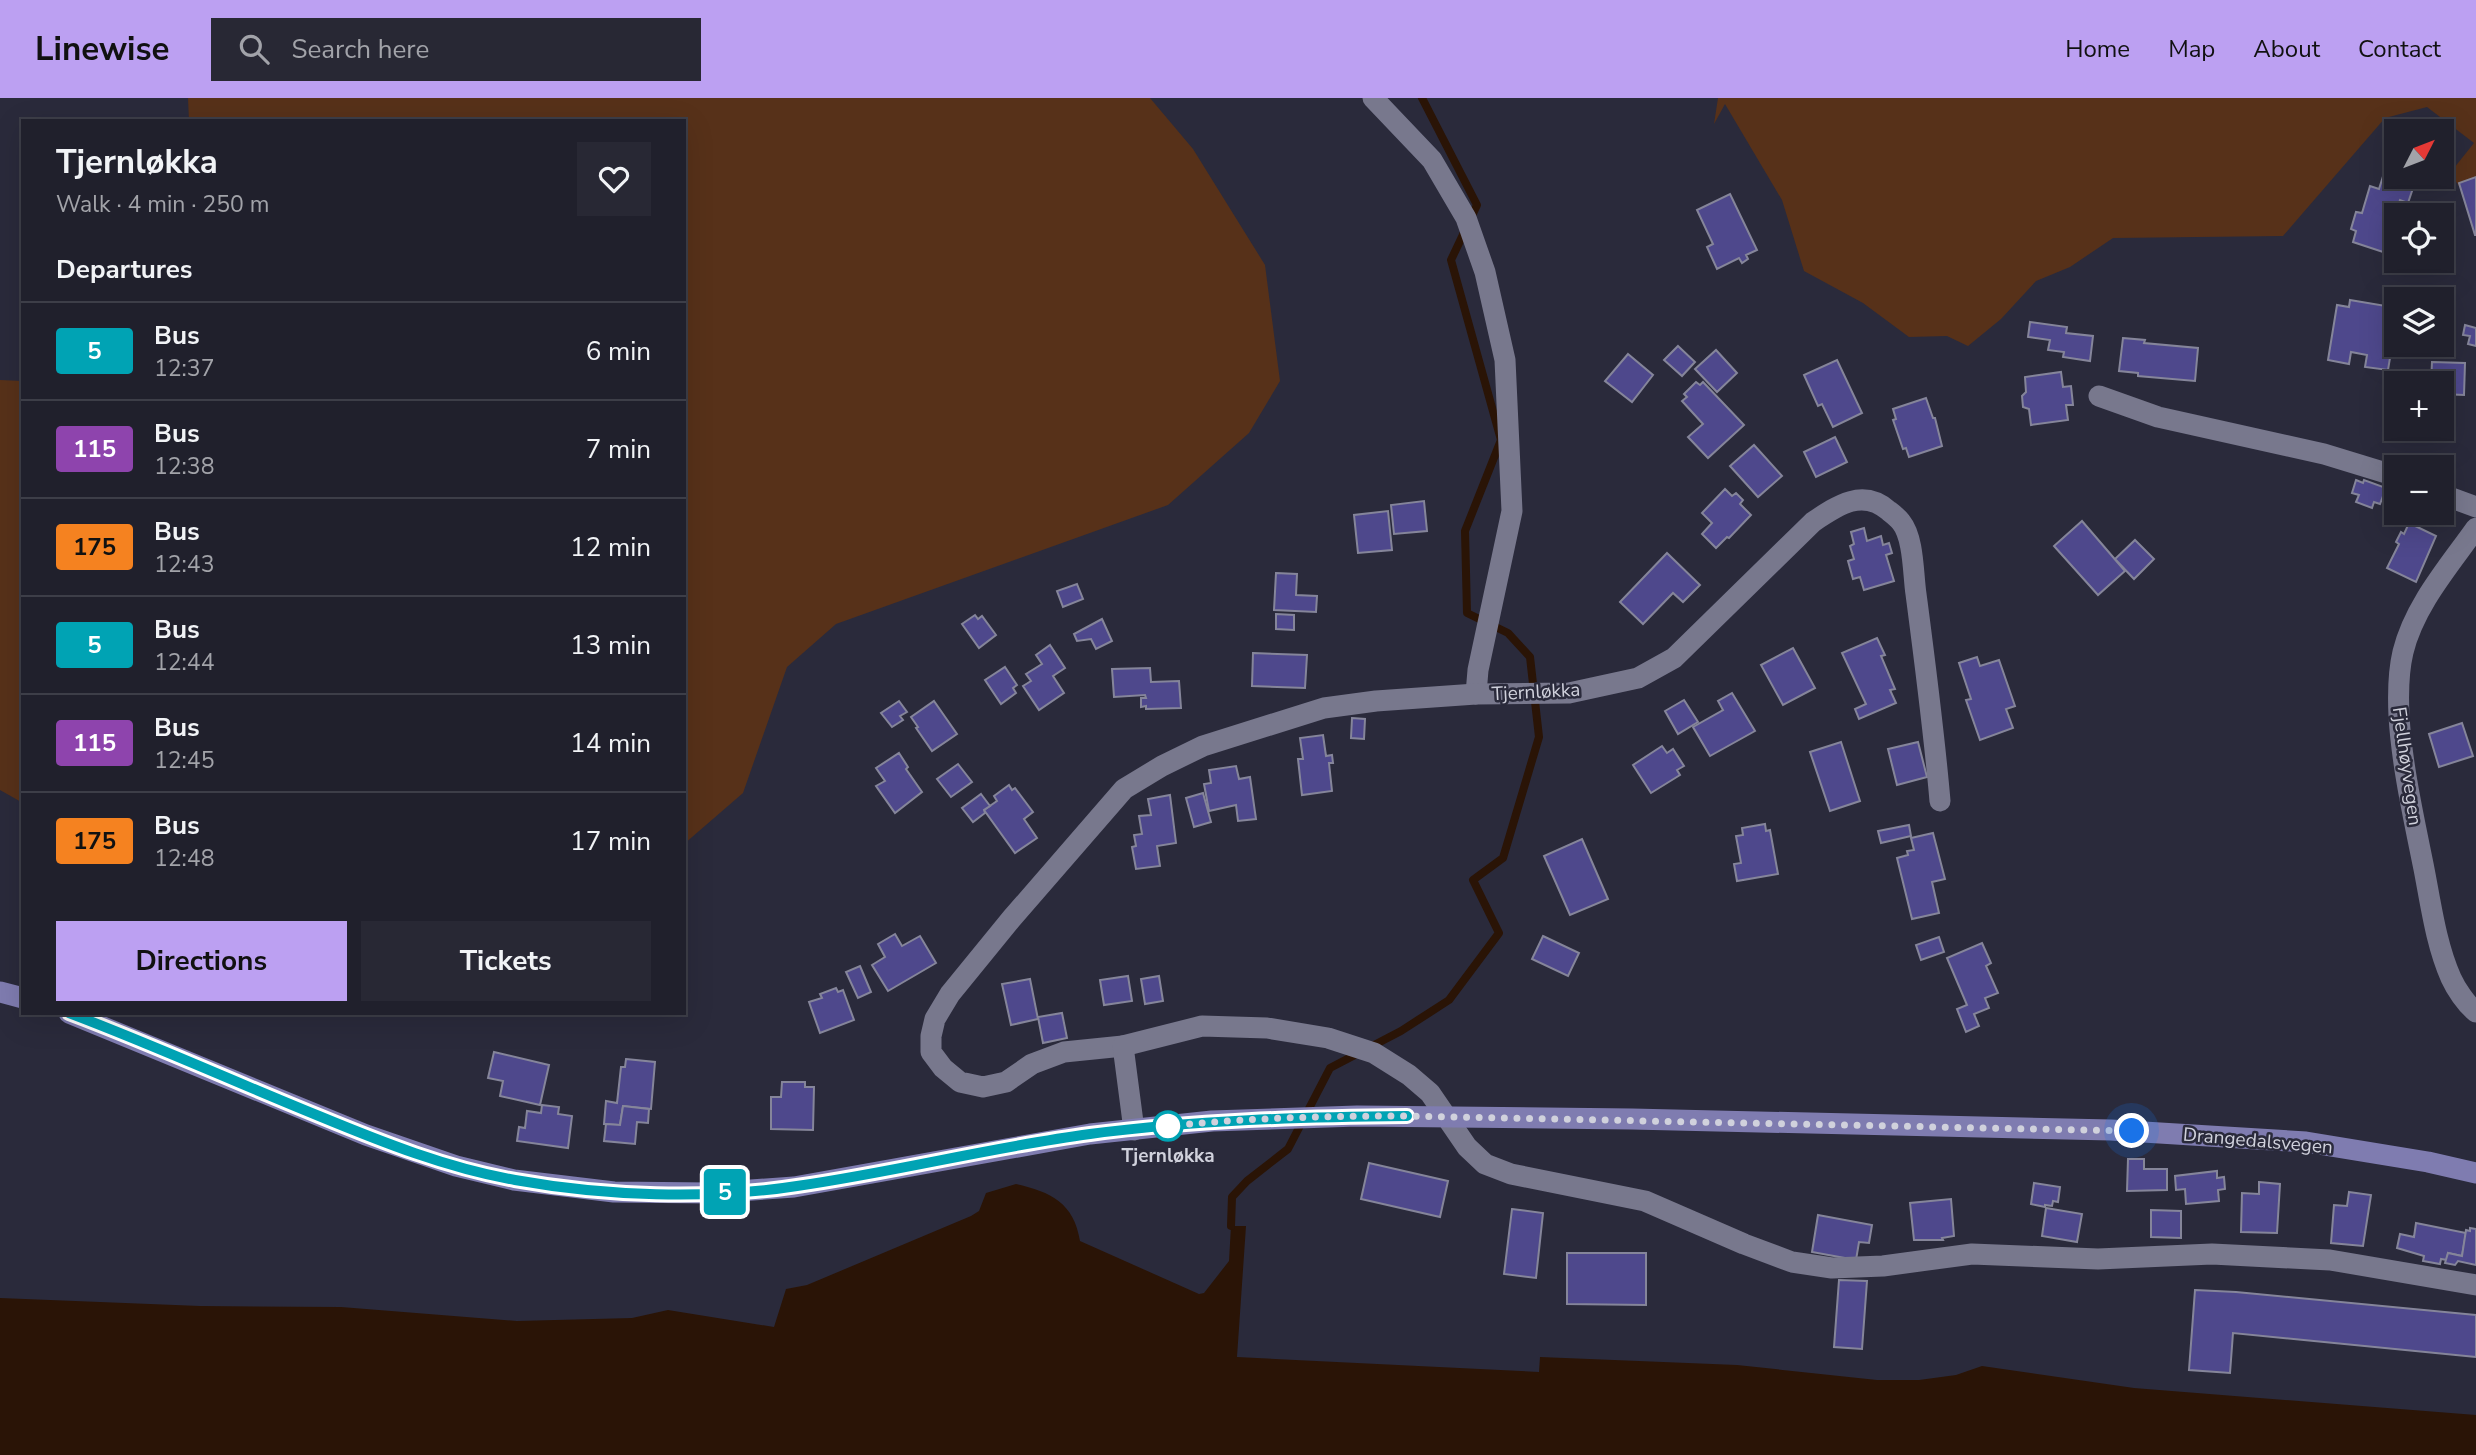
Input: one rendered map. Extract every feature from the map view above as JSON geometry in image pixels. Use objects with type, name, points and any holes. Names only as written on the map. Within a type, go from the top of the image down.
[{"type":"main road","points":[[0,992],[21,997]]},
{"type":"main road","points":[[74,1015],[366,1135],[426,1156],[514,1180],[582,1189],[710,1193],[794,1187],[1038,1143],[1134,1130]]},
{"type":"main road","name":"Drangedalsvegen","points":[[1134,1130],[1212,1121],[1287,1117],[1407,1116],[2111,1130],[2306,1142],[2476,1172]]},
{"type":"street","points":[[1373,98],[1432,160],[1465,218],[1485,272],[1505,360],[1512,512],[1478,670],[1476,694]]},
{"type":"street","points":[[2099,396],[2158,417],[2325,454],[2384,472]]},
{"type":"street","name":"Tjernløkka","points":[[1940,801],[1928,680],[1910,545],[1902,522],[1884,506],[1872,500],[1857,499],[1838,505],[1814,522],[1674,658],[1638,678],[1569,693],[1476,694],[1376,701],[1324,708],[1203,746],[1162,765],[1124,789],[950,994],[935,1019],[931,1036],[932,1052],[943,1068],[960,1082],[983,1087],[1006,1082],[1032,1065],[1064,1052],[1123,1046],[1202,1026],[1267,1028],[1339,1042],[1374,1053],[1409,1075],[1430,1093],[1467,1147],[1485,1164],[1511,1174],[1645,1201],[1792,1262],[1832,1268],[1883,1266],[1972,1254],[2098,1259],[2213,1254],[2330,1260],[2476,1285]]},
{"type":"street","points":[[2454,499],[2476,507]]},
{"type":"street","name":"Fjellhøyvegen","points":[[2476,528],[2430,593],[2415,621],[2404,649],[2399,718],[2411,804],[2437,931],[2451,978],[2469,1007],[2476,1012]]},
{"type":"street","points":[[1123,1046],[1134,1130]]},
{"type":"shaded area","points":[[188,98],[1150,98],[1193,149],[1265,265],[1280,381],[1249,433],[1168,505],[836,624],[787,667],[743,793],[686,842],[686,119],[189,119]]},
{"type":"shaded area","points":[[1718,98],[2476,98],[2476,206],[2470,202],[2454,179],[2454,168],[2474,143],[2454,128],[2454,119],[2443,119],[2427,107],[2385,118],[2283,236],[2113,238],[2070,267],[2036,281],[2001,319],[1968,346],[1947,336],[1909,337],[1863,303],[1804,271],[1782,200],[1725,104],[1714,124]]},
{"type":"shaded area","points":[[0,380],[21,381],[21,802],[0,790]]},
{"type":"shaded area","points":[[1016,1184],[1040,1191],[1059,1201],[1072,1217],[1080,1241],[1199,1294],[1204,1293],[1229,1261],[1231,1226],[1246,1226],[1237,1357],[1539,1372],[1540,1357],[1737,1365],[1877,1380],[1919,1380],[1956,1375],[1982,1366],[2134,1388],[2476,1415],[2476,1455],[0,1455],[0,1298],[200,1306],[341,1307],[517,1321],[632,1318],[668,1310],[774,1327],[786,1289],[807,1285],[971,1216],[979,1211],[986,1193]]},
{"type":"building","points":[[2384,173],[2384,189],[2413,189],[2408,203],[2400,200],[2399,203],[2384,203],[2383,252],[2353,242],[2356,231],[2351,229],[2356,212],[2362,213],[2370,186],[2379,189]]},
{"type":"building","points":[[2476,177],[2476,235],[2475,235],[2459,183]]},
{"type":"building","points":[[1730,194],[1757,250],[1746,255],[1748,259],[1742,263],[1739,258],[1717,269],[1707,247],[1713,244],[1697,210]]},
{"type":"building","points":[[2350,300],[2384,306],[2384,357],[2390,357],[2388,370],[2365,367],[2367,355],[2351,352],[2349,364],[2328,360],[2337,305],[2349,307]]},
{"type":"building","points":[[2030,322],[2067,327],[2066,333],[2093,336],[2090,361],[2063,357],[2064,352],[2048,350],[2050,340],[2028,337]]},
{"type":"building","points":[[2465,325],[2476,328],[2476,346],[2468,344],[2470,336],[2463,335]]},
{"type":"building","points":[[2123,338],[2145,340],[2144,343],[2198,348],[2195,381],[2138,376],[2138,373],[2119,371]]},
{"type":"building","points":[[1678,346],[1695,362],[1682,376],[1664,360]]},
{"type":"building","points":[[1716,350],[1737,373],[1717,392],[1695,369]]},
{"type":"building","points":[[1628,354],[1653,375],[1632,402],[1605,381]]},
{"type":"building","points":[[1837,360],[1862,413],[1833,427],[1822,404],[1818,406],[1804,375]]},
{"type":"building","points":[[2432,362],[2465,363],[2464,395],[2454,395],[2454,371],[2432,371]]},
{"type":"building","points":[[2061,372],[2063,387],[2071,386],[2073,405],[2066,405],[2068,420],[2031,425],[2029,409],[2023,407],[2025,377]]},
{"type":"building","points":[[1696,382],[1700,385],[1703,382],[1744,425],[1708,458],[1688,437],[1703,424],[1682,401],[1687,397],[1684,394]]},
{"type":"building","points":[[1926,398],[1935,418],[1942,446],[1909,457],[1906,448],[1903,449],[1893,420],[1896,419],[1893,409]]},
{"type":"building","points":[[1835,437],[1847,462],[1816,477],[1804,452]]},
{"type":"building","points":[[1754,445],[1782,476],[1758,497],[1730,466]]},
{"type":"building","points":[[2356,480],[2384,487],[2380,504],[2374,502],[2372,508],[2356,502],[2359,495],[2352,493]]},
{"type":"building","points":[[1725,489],[1732,496],[1736,493],[1743,500],[1740,504],[1751,515],[1716,548],[1702,534],[1712,523],[1702,513]]},
{"type":"building","points":[[1424,501],[1427,531],[1394,534],[1391,505]]},
{"type":"building","points":[[1388,511],[1392,550],[1358,553],[1354,515]]},
{"type":"building","points":[[2082,521],[2125,571],[2098,595],[2054,546]]},
{"type":"building","points":[[2408,525],[2413,525],[2436,536],[2416,582],[2387,568],[2399,544],[2396,542],[2401,532],[2404,534]]},
{"type":"building","points":[[1864,528],[1867,541],[1881,536],[1883,545],[1889,543],[1892,553],[1886,555],[1894,581],[1864,590],[1860,577],[1853,579],[1848,561],[1854,559],[1850,546],[1854,544],[1851,532]]},
{"type":"building","points":[[2135,540],[2154,559],[2134,579],[2115,559]]},
{"type":"building","points":[[1667,553],[1700,585],[1683,602],[1673,593],[1643,624],[1620,602]]},
{"type":"building","points":[[1276,573],[1297,574],[1296,595],[1317,596],[1316,612],[1274,610]]},
{"type":"building","points":[[1077,584],[1083,599],[1063,607],[1057,591]]},
{"type":"building","points":[[1276,614],[1294,615],[1294,630],[1276,629]]},
{"type":"building","points":[[975,615],[978,619],[982,616],[996,635],[979,648],[962,624]]},
{"type":"building","points":[[1102,619],[1112,641],[1096,649],[1091,639],[1077,641],[1074,634]]},
{"type":"building","points":[[1877,638],[1885,655],[1881,656],[1895,689],[1890,690],[1896,703],[1859,719],[1855,709],[1866,704],[1842,653]]},
{"type":"building","points":[[1050,645],[1065,668],[1053,676],[1064,693],[1039,710],[1023,686],[1031,681],[1026,674],[1042,664],[1036,655]]},
{"type":"building","points":[[1793,648],[1815,688],[1783,705],[1761,665]]},
{"type":"building","points":[[1253,653],[1307,655],[1305,688],[1252,686]]},
{"type":"building","points":[[1977,657],[1980,666],[1999,660],[2015,706],[2006,709],[2013,728],[1980,740],[1966,700],[1971,699],[1959,663]]},
{"type":"building","points":[[1005,667],[1017,685],[1013,688],[1016,693],[1001,704],[985,680]]},
{"type":"building","points":[[1150,668],[1151,682],[1179,681],[1181,708],[1146,709],[1146,706],[1141,707],[1141,698],[1146,698],[1145,695],[1114,697],[1112,669]]},
{"type":"building","points":[[1732,693],[1755,731],[1710,756],[1693,727],[1723,710],[1718,701]]},
{"type":"building","points":[[1684,700],[1698,722],[1678,734],[1665,711]]},
{"type":"building","points":[[899,701],[907,712],[900,716],[903,720],[892,727],[881,713]]},
{"type":"building","points":[[934,701],[957,734],[932,751],[911,717]]},
{"type":"building","points":[[1352,718],[1365,719],[1364,739],[1351,738]]},
{"type":"building","points":[[2462,723],[2473,756],[2439,767],[2429,734]]},
{"type":"building","points":[[1323,735],[1326,756],[1332,755],[1333,763],[1329,763],[1332,791],[1302,795],[1298,759],[1303,759],[1300,738]]},
{"type":"building","points":[[1841,742],[1860,801],[1830,811],[1810,752]]},
{"type":"building","points":[[1918,742],[1927,777],[1897,785],[1888,749]]},
{"type":"building","points":[[1662,746],[1667,753],[1673,749],[1684,766],[1677,770],[1680,775],[1651,793],[1633,765]]},
{"type":"building","points":[[899,753],[922,792],[895,813],[876,786],[885,781],[876,768]]},
{"type":"building","points":[[958,764],[972,782],[951,797],[937,779]]},
{"type":"building","points":[[1236,766],[1239,779],[1250,777],[1256,819],[1238,821],[1236,805],[1209,811],[1204,784],[1211,783],[1209,770]]},
{"type":"building","points":[[1009,785],[1012,790],[1015,788],[1033,812],[1024,819],[1037,838],[1015,853],[984,810],[997,801],[994,796]]},
{"type":"building","points":[[1203,793],[1211,822],[1194,827],[1186,798]]},
{"type":"building","points":[[981,794],[990,806],[973,822],[962,808]]},
{"type":"building","points":[[1170,795],[1176,843],[1157,846],[1160,866],[1136,869],[1132,847],[1136,846],[1134,835],[1142,834],[1139,816],[1151,815],[1148,799]]},
{"type":"building","points":[[1765,824],[1766,831],[1770,830],[1778,874],[1737,881],[1734,864],[1741,863],[1736,836],[1743,835],[1742,828]]},
{"type":"building","points":[[1909,825],[1911,836],[1881,843],[1878,831]]},
{"type":"building","points":[[1933,833],[1945,879],[1932,882],[1939,913],[1912,919],[1897,858],[1914,850],[1911,838]]},
{"type":"building","points":[[1582,839],[1608,899],[1570,915],[1544,856]]},
{"type":"building","points":[[895,934],[902,946],[920,936],[936,963],[888,991],[872,965],[885,957],[878,944]]},
{"type":"building","points":[[1543,936],[1579,953],[1568,976],[1532,959]]},
{"type":"building","points":[[1939,937],[1944,952],[1921,960],[1916,945]]},
{"type":"building","points":[[1982,943],[1991,963],[1986,966],[1998,993],[1985,998],[1989,1008],[1974,1014],[1979,1026],[1966,1032],[1957,1009],[1967,1005],[1947,958]]},
{"type":"building","points":[[860,966],[871,992],[858,998],[846,972]]},
{"type":"building","points":[[1128,976],[1132,1001],[1104,1005],[1100,980]]},
{"type":"building","points":[[1159,976],[1163,1001],[1145,1004],[1141,979]]},
{"type":"building","points":[[1030,979],[1038,1019],[1011,1025],[1002,984]]},
{"type":"building","points":[[836,988],[838,992],[843,990],[854,1020],[820,1033],[809,1002],[822,998],[820,994]]},
{"type":"building","points":[[1062,1013],[1067,1038],[1043,1043],[1038,1017]]},
{"type":"building","points":[[494,1052],[549,1065],[540,1105],[500,1096],[503,1081],[488,1078]]},
{"type":"building","points":[[626,1059],[655,1062],[651,1109],[623,1106],[620,1125],[604,1124],[606,1101],[617,1103],[621,1067],[625,1067]]},
{"type":"building","points":[[782,1082],[805,1082],[805,1087],[814,1087],[813,1130],[771,1129],[771,1097],[781,1097]]},
{"type":"building","points":[[542,1105],[559,1107],[558,1114],[572,1116],[568,1148],[517,1141],[519,1127],[525,1128],[527,1111],[541,1113]]},
{"type":"building","points":[[623,1106],[649,1109],[648,1123],[637,1122],[635,1144],[604,1141],[606,1124],[620,1125]]},
{"type":"building","points":[[2128,1159],[2144,1159],[2144,1169],[2167,1169],[2167,1190],[2127,1191]]},
{"type":"building","points":[[1369,1163],[1448,1181],[1440,1217],[1361,1199]]},
{"type":"building","points":[[2217,1171],[2217,1178],[2224,1177],[2225,1189],[2218,1190],[2219,1201],[2186,1204],[2185,1189],[2176,1190],[2175,1176]]},
{"type":"building","points":[[2259,1182],[2280,1184],[2277,1233],[2241,1232],[2242,1193],[2259,1194]]},
{"type":"building","points":[[2034,1183],[2060,1187],[2058,1202],[2053,1201],[2052,1206],[2045,1207],[2031,1204]]},
{"type":"building","points":[[2349,1192],[2371,1195],[2363,1246],[2331,1243],[2334,1205],[2347,1206]]},
{"type":"building","points":[[1951,1199],[1954,1236],[1942,1238],[1943,1240],[1914,1240],[1910,1203]]},
{"type":"building","points":[[2046,1208],[2082,1214],[2077,1242],[2042,1236]]},
{"type":"building","points":[[1512,1209],[1543,1213],[1536,1278],[1504,1274]]},
{"type":"building","points":[[2151,1210],[2181,1211],[2181,1238],[2151,1237]]},
{"type":"building","points":[[1818,1215],[1872,1225],[1869,1243],[1859,1242],[1856,1260],[1812,1252]]},
{"type":"building","points":[[2416,1223],[2466,1233],[2462,1256],[2448,1253],[2447,1260],[2441,1259],[2440,1264],[2423,1261],[2424,1256],[2397,1248],[2400,1234],[2414,1237]]},
{"type":"building","points":[[2470,1228],[2476,1229],[2476,1265],[2458,1261],[2455,1265],[2445,1263],[2448,1253],[2462,1256],[2466,1230],[2470,1231]]},
{"type":"building","points":[[1567,1253],[1646,1253],[1646,1305],[1567,1304]]},
{"type":"building","points":[[1839,1280],[1867,1281],[1862,1349],[1834,1347]]},
{"type":"building","points":[[2195,1290],[2476,1315],[2476,1357],[2233,1333],[2230,1373],[2189,1370]]},
{"type":"waterway","points":[[1231,1226],[1232,1197],[1247,1181],[1288,1149],[1330,1068],[1401,1031],[1449,1000],[1499,933],[1473,880],[1503,858],[1539,737],[1530,657],[1508,633],[1467,613],[1465,531],[1501,440],[1451,260],[1477,205],[1422,98]]},
{"type":"bus line","name":"5","points":[[74,1015],[170,1052],[366,1135],[456,1166],[514,1180],[614,1192],[710,1193],[794,1187],[1090,1134],[1212,1121],[1407,1116]]},
{"type":"place","name":"Tjernløkka","points":[[1168,1126]]},
{"type":"route","points":[[1168,1126],[1160,1127],[1212,1121],[1300,1117],[1407,1116],[2132,1131]]}]
